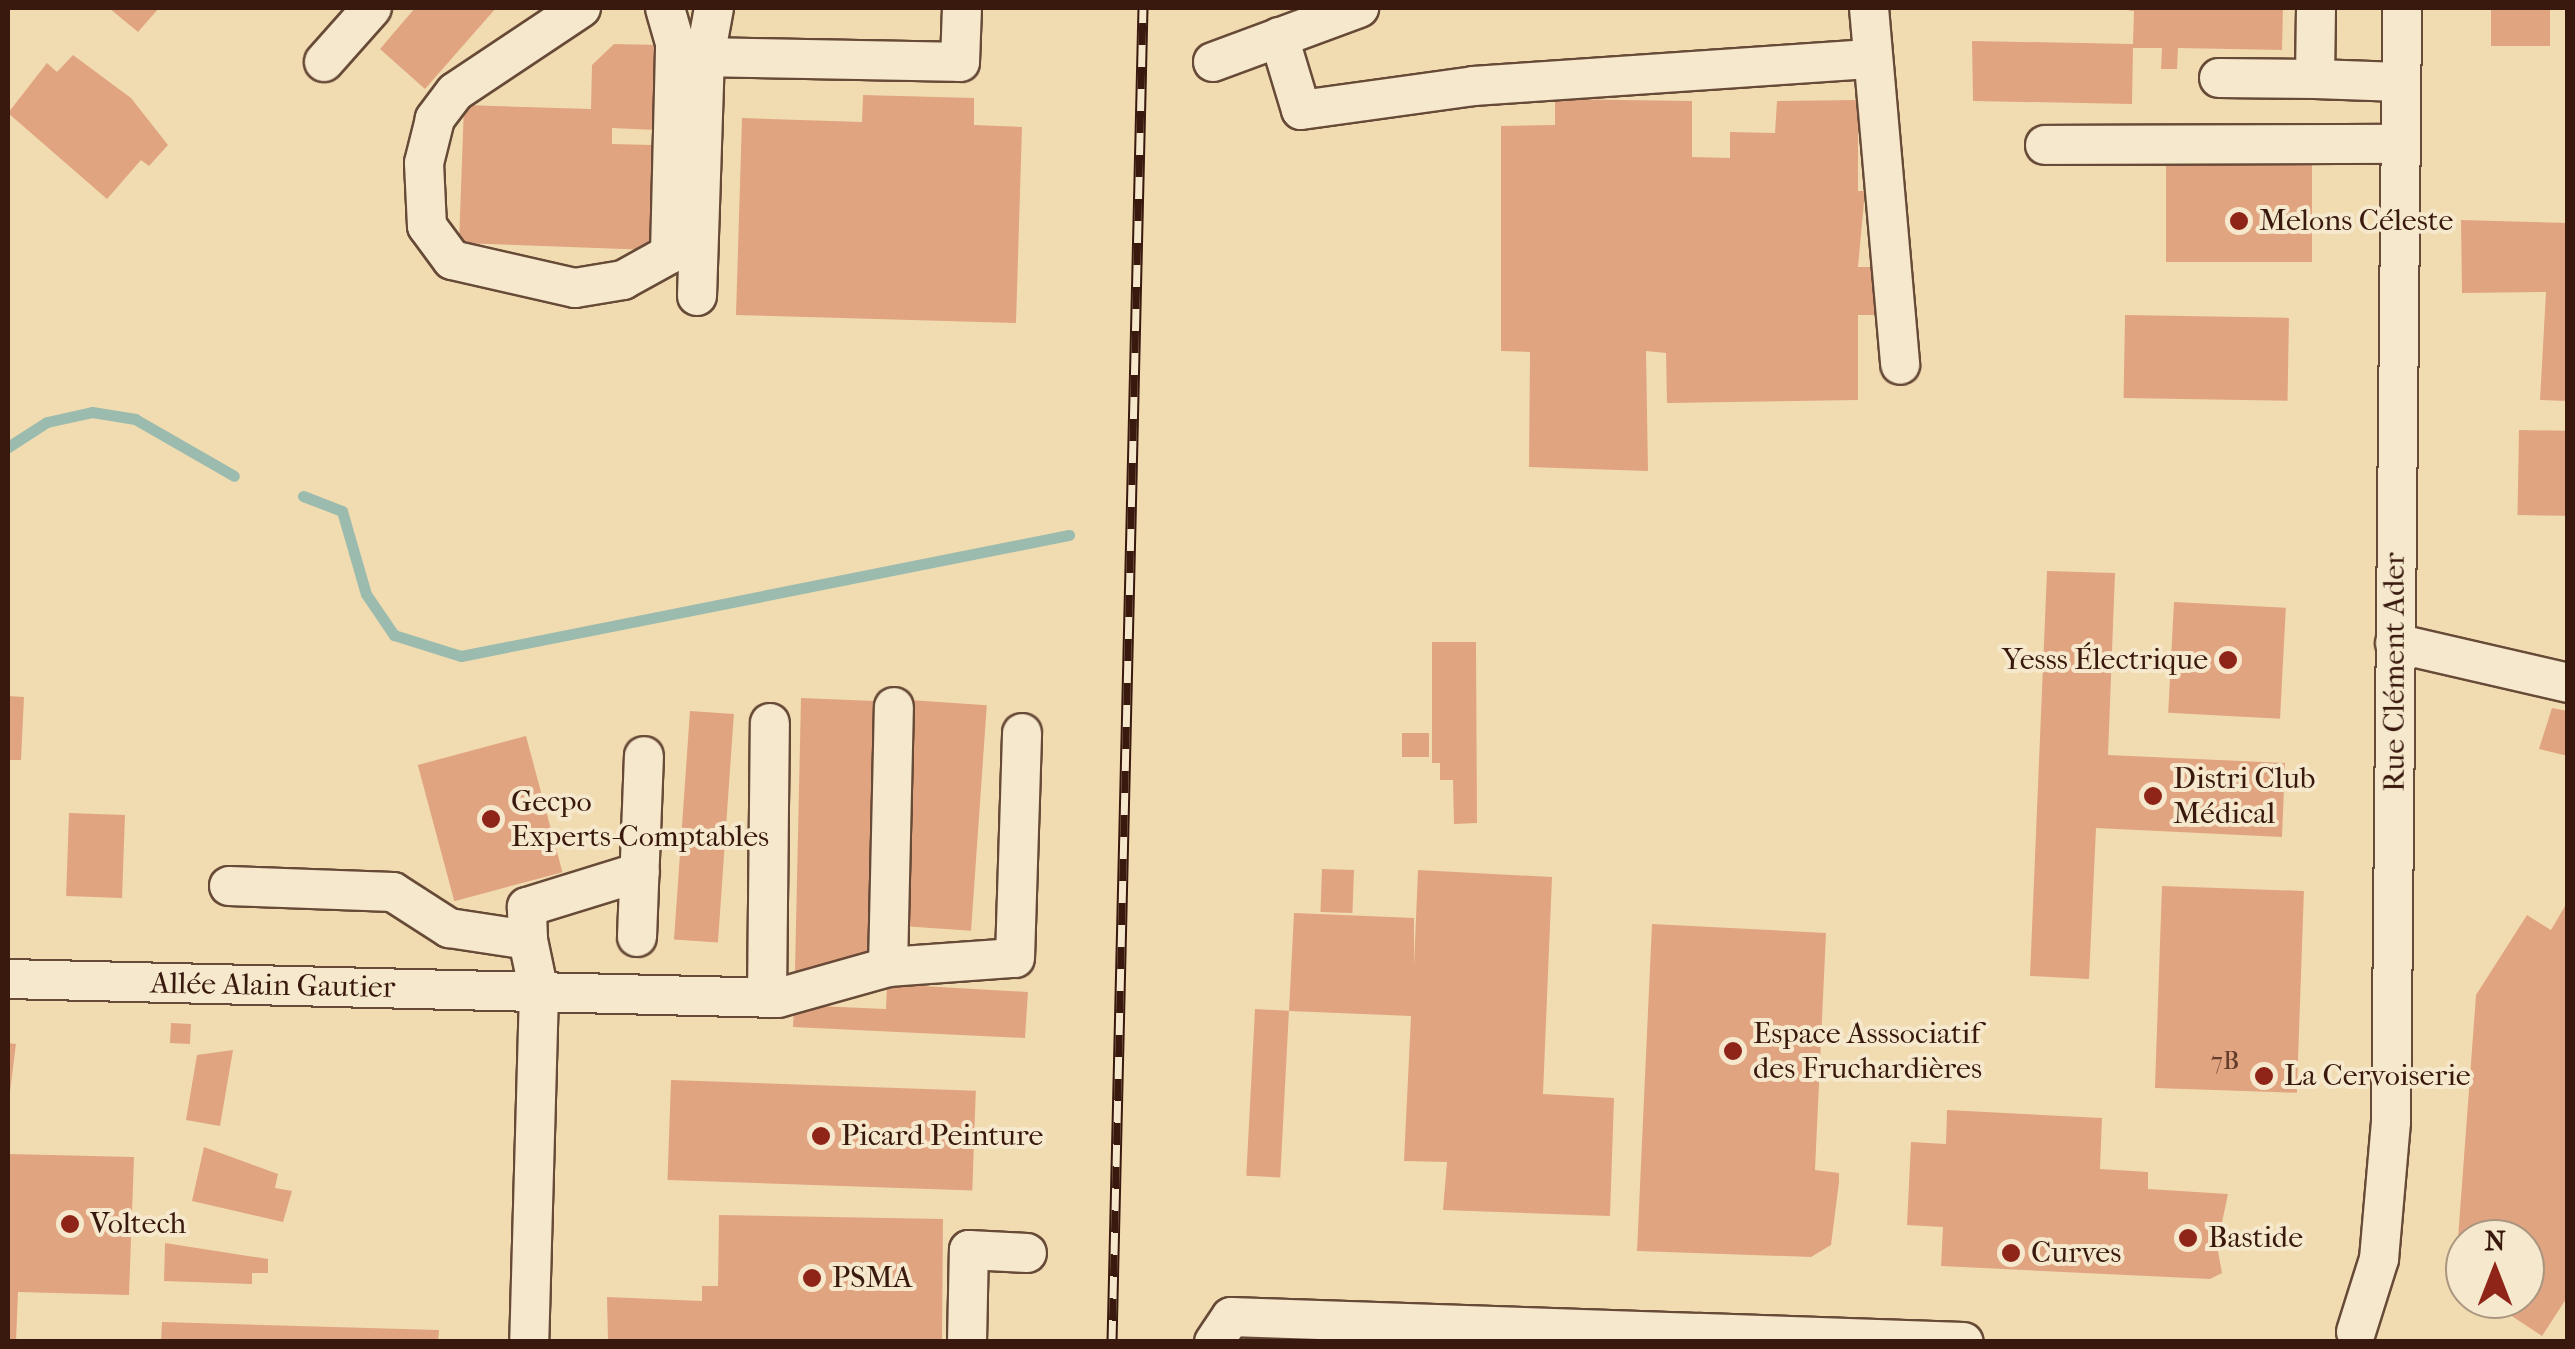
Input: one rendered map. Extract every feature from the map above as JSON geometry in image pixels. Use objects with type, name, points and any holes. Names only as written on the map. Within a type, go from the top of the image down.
[{"type":"street","points":[[324,62],[372,8]]},
{"type":"street","points":[[581,8],[455,92],[434,119],[424,163],[427,226],[452,260],[575,288],[624,280],[670,254],[676,43],[665,8]]},
{"type":"street","points":[[696,296],[704,57],[714,8]]},
{"type":"street","points":[[704,57],[960,62],[962,8]]},
{"type":"street","points":[[1213,62],[1359,8]]},
{"type":"street","points":[[1869,8],[1900,365]]},
{"type":"street","points":[[2315,80],[2316,8]]},
{"type":"street","name":"Rue Clément Ader","points":[[2353,1338],[2379,1258],[2390,1122],[2402,8]]},
{"type":"street","points":[[1279,37],[1301,110],[1474,86],[1872,58]]},
{"type":"street","points":[[2219,78],[2400,82]]},
{"type":"street","points":[[2045,145],[2400,144]]},
{"type":"street","points":[[2395,643],[2568,684]]},
{"type":"street","points":[[888,967],[894,707]]},
{"type":"street","points":[[770,724],[772,998]]},
{"type":"street","name":"Allée Alain Gautier","points":[[8,980],[772,998],[888,967],[1015,958],[1022,733]]},
{"type":"street","points":[[637,936],[644,756]]},
{"type":"street","points":[[529,1342],[539,992],[528,940],[527,906],[640,872]]},
{"type":"street","points":[[229,886],[393,892],[449,928],[528,940]]},
{"type":"street","points":[[967,1342],[969,1250],[1027,1252]]},
{"type":"street","points":[[1214,1342],[1231,1317],[1597,1335],[1964,1342]]},
{"type":"building","points":[[109,8],[159,8],[138,32]]},
{"type":"building","points":[[415,8],[496,8],[425,89],[380,49]]},
{"type":"building","points":[[2111,8],[2283,8],[2282,50],[2178,48],[2177,69],[2161,69],[2162,48],[2133,48],[2132,104],[1973,101],[1972,41],[2133,44],[2134,11]]},
{"type":"building","points":[[2491,8],[2550,8],[2550,46],[2491,46]]},
{"type":"building","points":[[614,44],[659,45],[656,130],[612,128],[612,144],[654,145],[651,250],[459,243],[464,105],[591,109],[592,65]]},
{"type":"building","points":[[73,55],[131,98],[168,145],[149,166],[141,160],[107,199],[8,113],[47,63],[57,72]]},
{"type":"building","points":[[863,95],[974,98],[974,125],[1022,127],[1016,323],[736,315],[742,118],[862,122]]},
{"type":"building","points":[[1555,99],[1692,101],[1692,157],[1730,158],[1730,132],[1775,133],[1777,101],[1858,100],[1858,191],[1865,191],[1858,267],[1876,267],[1876,315],[1858,315],[1858,400],[1667,403],[1666,353],[1646,351],[1648,471],[1529,467],[1530,352],[1501,351],[1501,126],[1555,125]]},
{"type":"building","points":[[2166,160],[2312,160],[2312,262],[2166,262]]},
{"type":"building","points":[[2461,220],[2568,223],[2568,401],[2540,400],[2546,292],[2462,293]]},
{"type":"building","points":[[2125,315],[2289,318],[2288,401],[2124,398]]},
{"type":"building","points":[[2519,430],[2568,431],[2567,516],[2518,515]]},
{"type":"building","points":[[2047,571],[2115,573],[2108,755],[2285,763],[2282,837],[2096,828],[2089,979],[2030,976]]},
{"type":"building","name":"Yesss Électrique","points":[[2174,602],[2286,608],[2280,719],[2168,713]]},
{"type":"building","points":[[1432,642],[1476,642],[1477,823],[1454,824],[1453,780],[1440,780],[1440,763],[1432,763]]},
{"type":"building","points":[[8,696],[24,697],[21,760],[8,760]]},
{"type":"building","points":[[801,698],[875,701],[870,957],[839,972],[795,971]]},
{"type":"building","points":[[910,700],[987,705],[971,931],[894,925]]},
{"type":"building","points":[[2552,708],[2568,711],[2568,756],[2539,749]]},
{"type":"building","points":[[690,711],[734,714],[718,943],[674,939]]},
{"type":"building","points":[[1402,733],[1429,733],[1429,757],[1402,757]]},
{"type":"building","name":"Gecpo Experts-Comptables","points":[[526,736],[562,872],[454,901],[418,765]]},
{"type":"building","points":[[69,813],[125,815],[122,898],[66,896]]},
{"type":"building","points":[[1322,869],[1354,870],[1352,913],[1320,912]]},
{"type":"building","points":[[1418,870],[1552,877],[1543,1094],[1614,1098],[1610,1216],[1443,1210],[1447,1162],[1404,1161],[1411,1016],[1289,1011],[1294,913],[1414,918],[1414,966]]},
{"type":"building","points":[[2162,886],[2304,891],[2297,1093],[2155,1088]]},
{"type":"building","points":[[2568,901],[2568,1296],[2542,1336],[2516,1319],[2545,1319],[2545,1219],[2459,1219],[2476,995],[2527,915],[2551,930]]},
{"type":"building","name":"Espace Asssociatif des Fruchardières","points":[[1652,924],[1826,933],[1815,1170],[1839,1173],[1839,1182],[1831,1245],[1811,1257],[1637,1251]]},
{"type":"building","points":[[887,984],[1028,992],[1025,1038],[793,1027],[794,1005],[886,1009]]},
{"type":"building","points":[[1255,1009],[1289,1011],[1280,1178],[1246,1176]]},
{"type":"building","points":[[171,1023],[191,1024],[190,1044],[170,1043]]},
{"type":"building","points":[[8,1043],[16,1044],[8,1106]]},
{"type":"building","points":[[233,1050],[220,1126],[186,1120],[197,1055]]},
{"type":"building","name":"Picard Peinture","points":[[671,1080],[976,1091],[972,1191],[668,1180]]},
{"type":"building","points":[[1947,1110],[2102,1118],[2100,1169],[2148,1172],[2148,1189],[2228,1194],[2217,1246],[2222,1273],[2210,1279],[1941,1266],[1943,1227],[1907,1225],[1911,1142],[1946,1144]]},
{"type":"building","points":[[204,1147],[278,1174],[275,1188],[292,1191],[283,1222],[192,1201]]},
{"type":"building","name":"Voltech","points":[[8,1154],[134,1157],[129,1295],[18,1292],[16,1342],[8,1342]]},
{"type":"building","name":"PSMA","points":[[719,1215],[943,1219],[942,1342],[608,1342],[607,1297],[702,1301],[702,1286],[718,1286]]},
{"type":"building","points":[[165,1243],[268,1259],[268,1273],[252,1273],[252,1284],[164,1281]]},
{"type":"building","points":[[162,1322],[439,1330],[438,1342],[161,1342]]},
{"type":"waterway","points":[[8,447],[47,422],[92,412],[135,419],[234,476]]},
{"type":"waterway","points":[[303,496],[342,511],[366,594],[394,635],[461,656],[1069,535]]},
{"type":"railway","points":[[1112,1342],[1143,8]]},
{"type":"place","name":"Melons Céleste","points":[[2239,221]]},
{"type":"place","name":"Yesss Électrique","points":[[2228,660]]},
{"type":"place","name":"Distri Club Médical","points":[[2153,796]]},
{"type":"place","name":"Gecpo Experts-Comptables","points":[[491,819]]},
{"type":"place","name":"Espace Asssociatif des Fruchardières","points":[[1733,1051]]},
{"type":"place","name":"La Cervoiserie","points":[[2264,1076]]},
{"type":"place","name":"Picard Peinture","points":[[821,1136]]},
{"type":"place","name":"Voltech","points":[[70,1224]]},
{"type":"place","name":"Bastide","points":[[2188,1238]]},
{"type":"place","name":"Curves","points":[[2011,1253]]},
{"type":"place","name":"PSMA","points":[[812,1278]]}]
